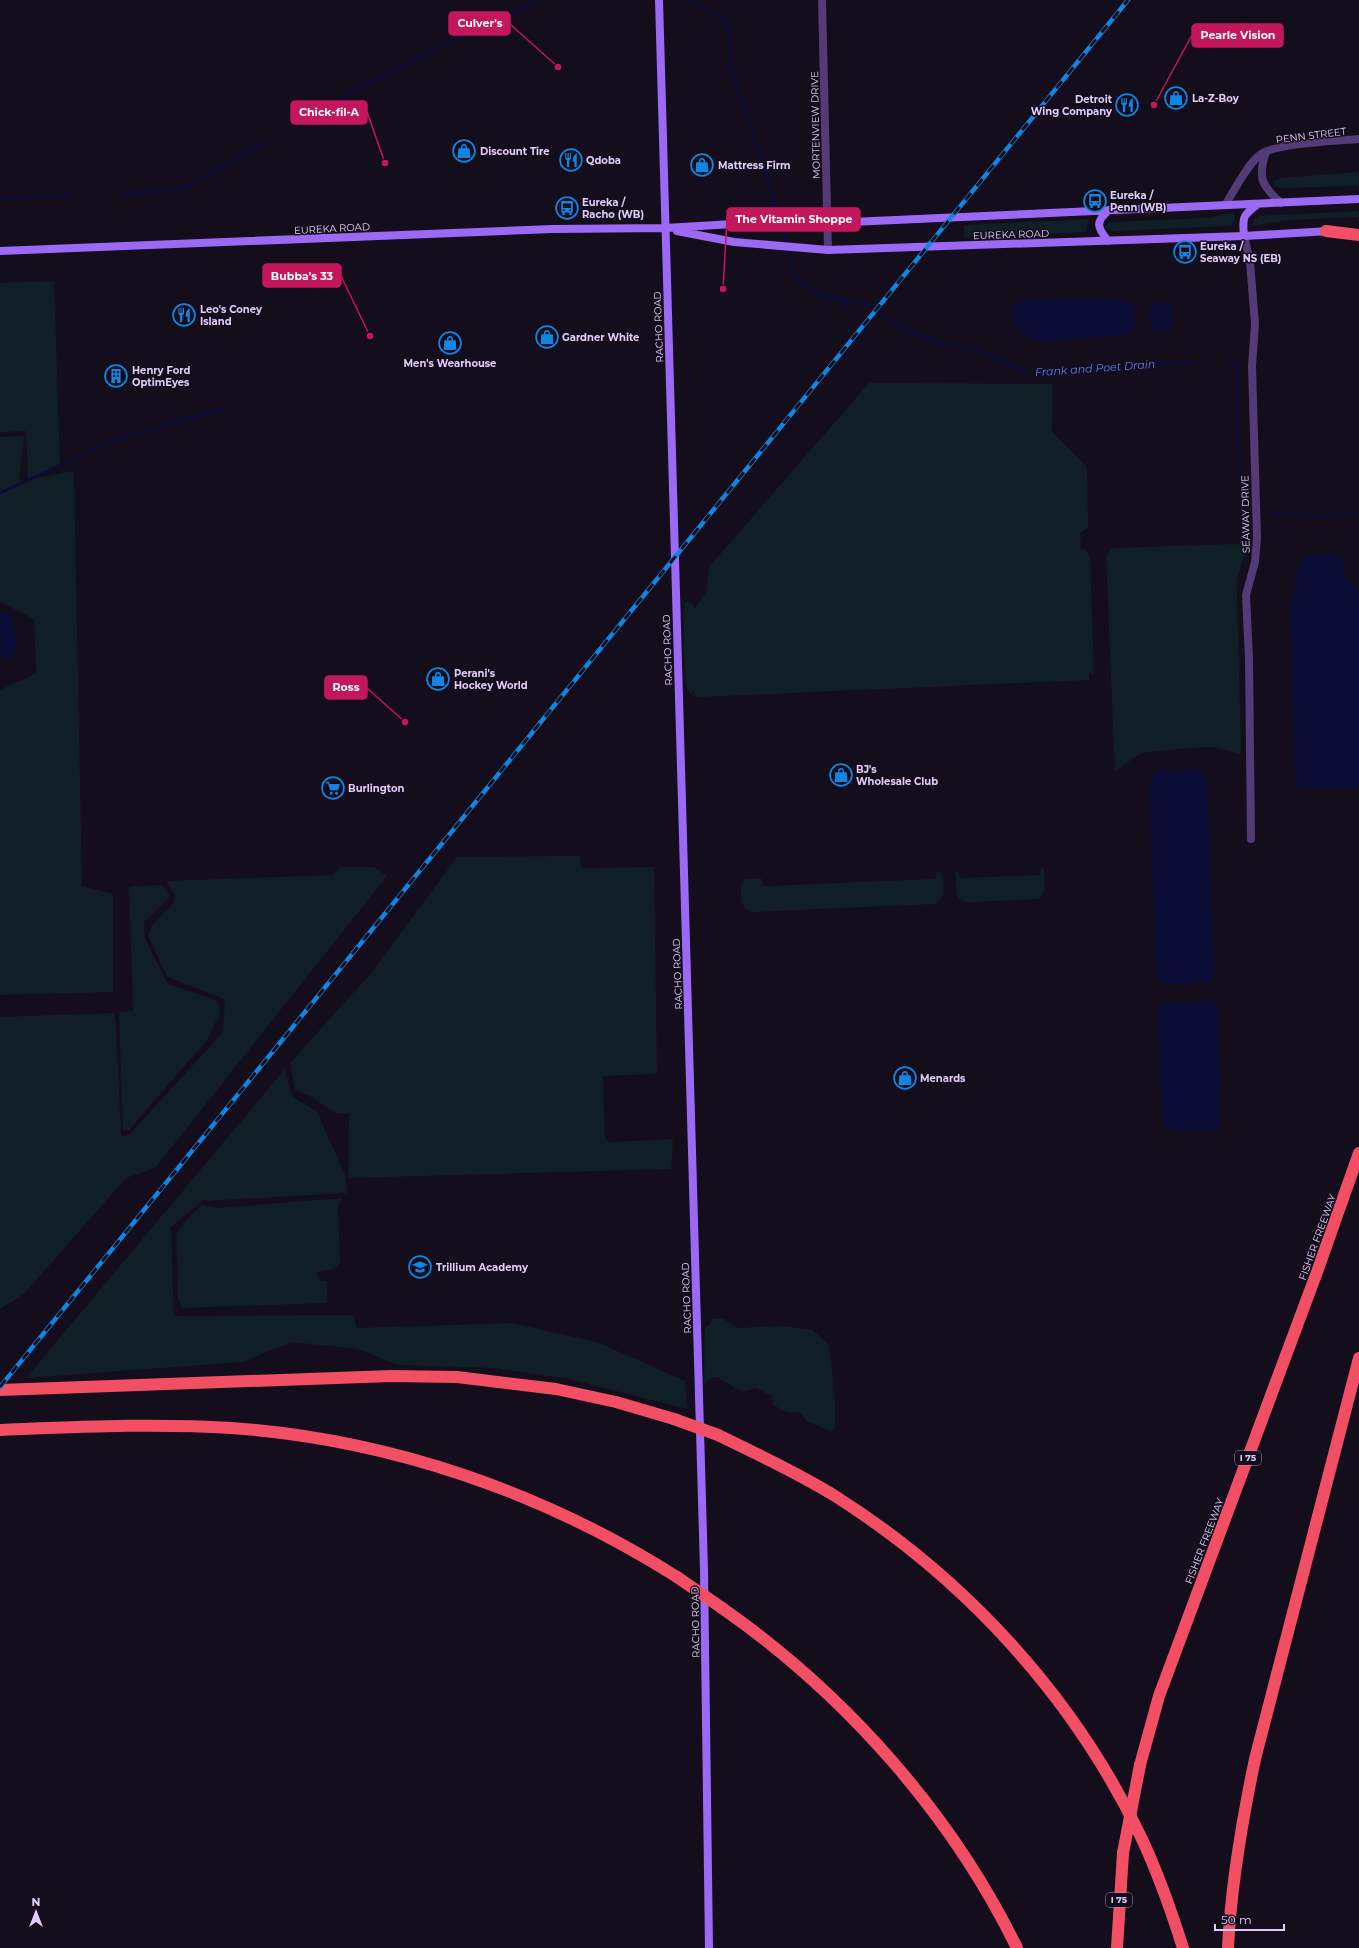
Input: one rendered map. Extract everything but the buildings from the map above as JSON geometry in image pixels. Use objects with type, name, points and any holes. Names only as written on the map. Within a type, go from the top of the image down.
[{"type":"highway","points":[[1326,231],[1359,235]]},
{"type":"highway","name":"FISHER FREEWAY","points":[[1117,1948],[1123,1853],[1140,1765],[1158,1696],[1317,1272],[1359,1153]]},
{"type":"highway","points":[[1228,1948],[1240,1840],[1255,1759],[1359,1358]]},
{"type":"highway","points":[[0,1390],[391,1376],[457,1377],[556,1389],[616,1402],[674,1419],[718,1435],[801,1476],[865,1516],[922,1559],[962,1594],[999,1631],[1047,1686],[1092,1751],[1112,1784],[1140,1836],[1156,1871],[1183,1948]]},
{"type":"highway","points":[[0,1430],[135,1426],[198,1427],[272,1432],[359,1447],[450,1471],[539,1503],[614,1540],[677,1577],[773,1646],[814,1681],[851,1717],[918,1793],[978,1878],[1001,1915],[1017,1948]]},
{"type":"main road","name":"RACHO ROAD","points":[[659,0],[703,1546],[709,1948]]},
{"type":"main road","name":"EUREKA ROAD","points":[[0,251],[552,229],[665,228],[763,223],[828,223],[1359,199]]},
{"type":"main road","points":[[1244,236],[1243,221],[1246,213],[1258,204]]},
{"type":"main road","points":[[1108,241],[1101,232],[1098,224],[1101,216],[1109,210]]},
{"type":"main road","name":"EUREKA ROAD","points":[[665,228],[734,242],[828,250],[1244,236],[1359,230]]},
{"type":"street","name":"MORTENVIEW DRIVE","points":[[822,0],[828,250]]},
{"type":"street","name":"PENN STREET","points":[[1225,205],[1251,165],[1261,154],[1275,149],[1359,139]]},
{"type":"street","name":"PENN STREET","points":[[1266,152],[1262,164],[1262,176],[1266,189],[1281,203]]},
{"type":"street","name":"SEAWAY DRIVE","points":[[1244,236],[1250,262],[1255,324],[1252,366],[1258,538],[1255,562],[1246,595],[1249,659],[1251,840]]},
{"type":"shaded area","points":[[1359,172],[1359,186],[1281,188],[1274,186],[1275,184],[1272,182],[1281,178]]},
{"type":"shaded area","points":[[1359,211],[1359,217],[1289,220],[1252,226],[1253,220],[1259,216]]},
{"type":"shaded area","points":[[1235,212],[1235,219],[1231,226],[1110,231],[1105,228],[1109,222],[1208,218]]},
{"type":"shaded area","points":[[1090,219],[1086,232],[964,238],[964,225]]},
{"type":"shaded area","points":[[54,281],[60,464],[28,479],[26,431],[0,432],[0,283]]},
{"type":"shaded area","points":[[1091,297],[1123,301],[1133,304],[1135,325],[1131,332],[1123,335],[1044,342],[1029,337],[1014,324],[1011,309],[1021,301]]},
{"type":"shaded area","points":[[1155,302],[1169,303],[1173,308],[1171,313],[1170,331],[1154,331],[1149,313]]},
{"type":"shaded area","points":[[869,383],[1053,384],[1052,432],[1087,467],[1088,525],[1087,529],[1080,533],[1081,549],[1085,549],[1090,555],[1094,670],[1091,676],[1091,673],[1089,673],[1089,680],[698,697],[695,696],[694,691],[692,691],[692,695],[687,689],[685,682],[683,615],[685,602],[691,602],[695,608],[706,592],[709,567]]},
{"type":"shaded area","points":[[24,436],[19,481],[74,471],[82,886],[113,894],[113,992],[0,995],[0,690],[36,673],[34,619],[0,602],[0,437]]},
{"type":"shaded area","points":[[1237,544],[1243,546],[1245,553],[1238,575],[1237,593],[1241,754],[1211,747],[1141,753],[1115,771],[1106,555],[1112,548]]},
{"type":"shaded area","points":[[1310,554],[1329,554],[1342,558],[1345,575],[1359,591],[1359,788],[1297,788],[1294,757],[1290,609],[1300,562]]},
{"type":"shaded area","points":[[2,612],[10,615],[16,638],[15,650],[10,660],[0,657],[0,614]]},
{"type":"shaded area","points":[[1194,769],[1205,774],[1207,778],[1214,978],[1211,983],[1202,983],[1198,980],[1193,984],[1163,984],[1162,980],[1157,979],[1149,785],[1157,771]]},
{"type":"shaded area","points":[[580,856],[581,868],[654,867],[657,1074],[603,1076],[605,1139],[611,1142],[673,1139],[671,1169],[348,1178],[349,1114],[335,1113],[313,1098],[295,1090],[290,1063],[372,972],[457,857]]},
{"type":"shaded area","points":[[339,867],[374,867],[387,876],[155,1168],[126,1178],[24,1294],[0,1309],[0,1017],[114,1013],[116,1024],[121,1136],[129,1135],[223,1032],[225,999],[167,977],[148,935],[153,924],[173,904],[174,894],[166,881],[334,875]]},
{"type":"shaded area","points":[[1041,867],[1044,869],[1045,890],[1039,899],[968,902],[962,901],[957,896],[955,873],[958,871],[960,878],[1040,875]]},
{"type":"shaded area","points":[[938,871],[942,874],[943,896],[934,904],[752,912],[745,908],[741,897],[741,885],[746,879],[762,879],[763,886],[936,879],[936,873]]},
{"type":"shaded area","points":[[162,885],[170,896],[144,922],[145,939],[168,984],[218,1001],[220,1012],[208,1039],[129,1130],[123,1130],[119,1012],[133,1011],[129,886]]},
{"type":"shaded area","points":[[1202,1000],[1211,1000],[1218,1007],[1221,1123],[1219,1129],[1213,1130],[1190,1132],[1174,1130],[1163,1124],[1160,1079],[1158,1077],[1160,1064],[1158,1007],[1163,1002],[1195,1001],[1195,1004],[1198,1004]]},
{"type":"shaded area","points":[[285,1069],[292,1096],[317,1112],[346,1177],[347,1193],[202,1201],[171,1227],[174,1316],[353,1315],[357,1328],[512,1323],[597,1342],[685,1381],[687,1409],[569,1379],[494,1368],[399,1365],[357,1349],[292,1342],[242,1362],[26,1378]]},
{"type":"shaded area","points":[[343,1198],[338,1206],[340,1263],[334,1269],[317,1272],[319,1281],[327,1281],[327,1303],[182,1308],[178,1300],[177,1233],[188,1218],[202,1205],[217,1208]]},
{"type":"shaded area","points":[[712,1319],[723,1319],[739,1328],[781,1326],[812,1330],[829,1345],[835,1402],[835,1429],[832,1432],[806,1421],[802,1414],[798,1412],[792,1413],[782,1410],[773,1405],[772,1396],[755,1388],[742,1392],[717,1377],[713,1377],[704,1384],[705,1327],[710,1324]]},
{"type":"waterway","name":"Frank and Poet Drain","points":[[510,15],[540,0]]},
{"type":"waterway","name":"Frank and Poet Drain","points":[[691,1],[714,13],[723,20],[730,29],[729,64],[751,126],[781,221],[794,274],[801,283],[822,295],[867,304],[902,328],[944,344],[974,349],[1027,372],[1046,373],[1098,366],[1195,363]]},
{"type":"waterway","name":"Frank and Poet Drain","points":[[306,121],[348,95],[448,42],[476,31],[493,21]]},
{"type":"waterway","name":"Frank and Poet Drain","points":[[124,193],[166,191],[187,187],[267,142]]},
{"type":"waterway","name":"Frank and Poet Drain","points":[[0,199],[73,195]]},
{"type":"waterway","name":"Frank and Poet Drain","points":[[769,208],[775,203]]},
{"type":"waterway","name":"Frank and Poet Drain","points":[[843,307],[849,300]]},
{"type":"waterway","name":"Frank and Poet Drain","points":[[1228,362],[1237,362],[1239,368],[1238,422],[1240,476],[1243,511],[1249,513]]},
{"type":"waterway","points":[[0,493],[116,440],[223,409]]},
{"type":"waterway","name":"Frank and Poet Drain","points":[[1272,514],[1322,516],[1359,514]]},
{"type":"railway","points":[[0,1387],[1128,0]]},
{"type":"place","name":"Culver's","points":[[558,67]]},
{"type":"place","name":"La-Z-Boy","points":[[1176,98]]},
{"type":"place","name":"Detroit Wing Company","points":[[1127,105]]},
{"type":"place","name":"Pearle Vision","points":[[1154,105]]},
{"type":"place","name":"Discount Tire","points":[[464,151]]},
{"type":"place","name":"Qdoba","points":[[571,160]]},
{"type":"place","name":"Chick-fil-A","points":[[385,163]]},
{"type":"place","name":"Mattress Firm","points":[[702,165]]},
{"type":"place","name":"Eureka / Penn (WB)","points":[[1095,201]]},
{"type":"place","name":"Eureka / Racho (WB)","points":[[567,208]]},
{"type":"place","name":"Eureka / Seaway NS (EB)","points":[[1185,252]]},
{"type":"place","name":"The Vitamin Shoppe","points":[[723,289]]},
{"type":"place","name":"Leo's Coney Island","points":[[184,315]]},
{"type":"place","name":"Bubba's 33","points":[[370,336]]},
{"type":"place","name":"Gardner White","points":[[547,337]]},
{"type":"place","name":"Men's Wearhouse","points":[[450,343]]},
{"type":"place","name":"Henry Ford OptimEyes","points":[[116,376]]},
{"type":"place","name":"Perani's Hockey World","points":[[438,679]]},
{"type":"place","name":"Ross","points":[[405,722]]},
{"type":"place","name":"BJ's Wholesale Club","points":[[841,775]]},
{"type":"place","name":"Burlington","points":[[333,788]]},
{"type":"place","name":"Menards","points":[[905,1078]]},
{"type":"place","name":"Trillium Academy","points":[[420,1267]]}]
